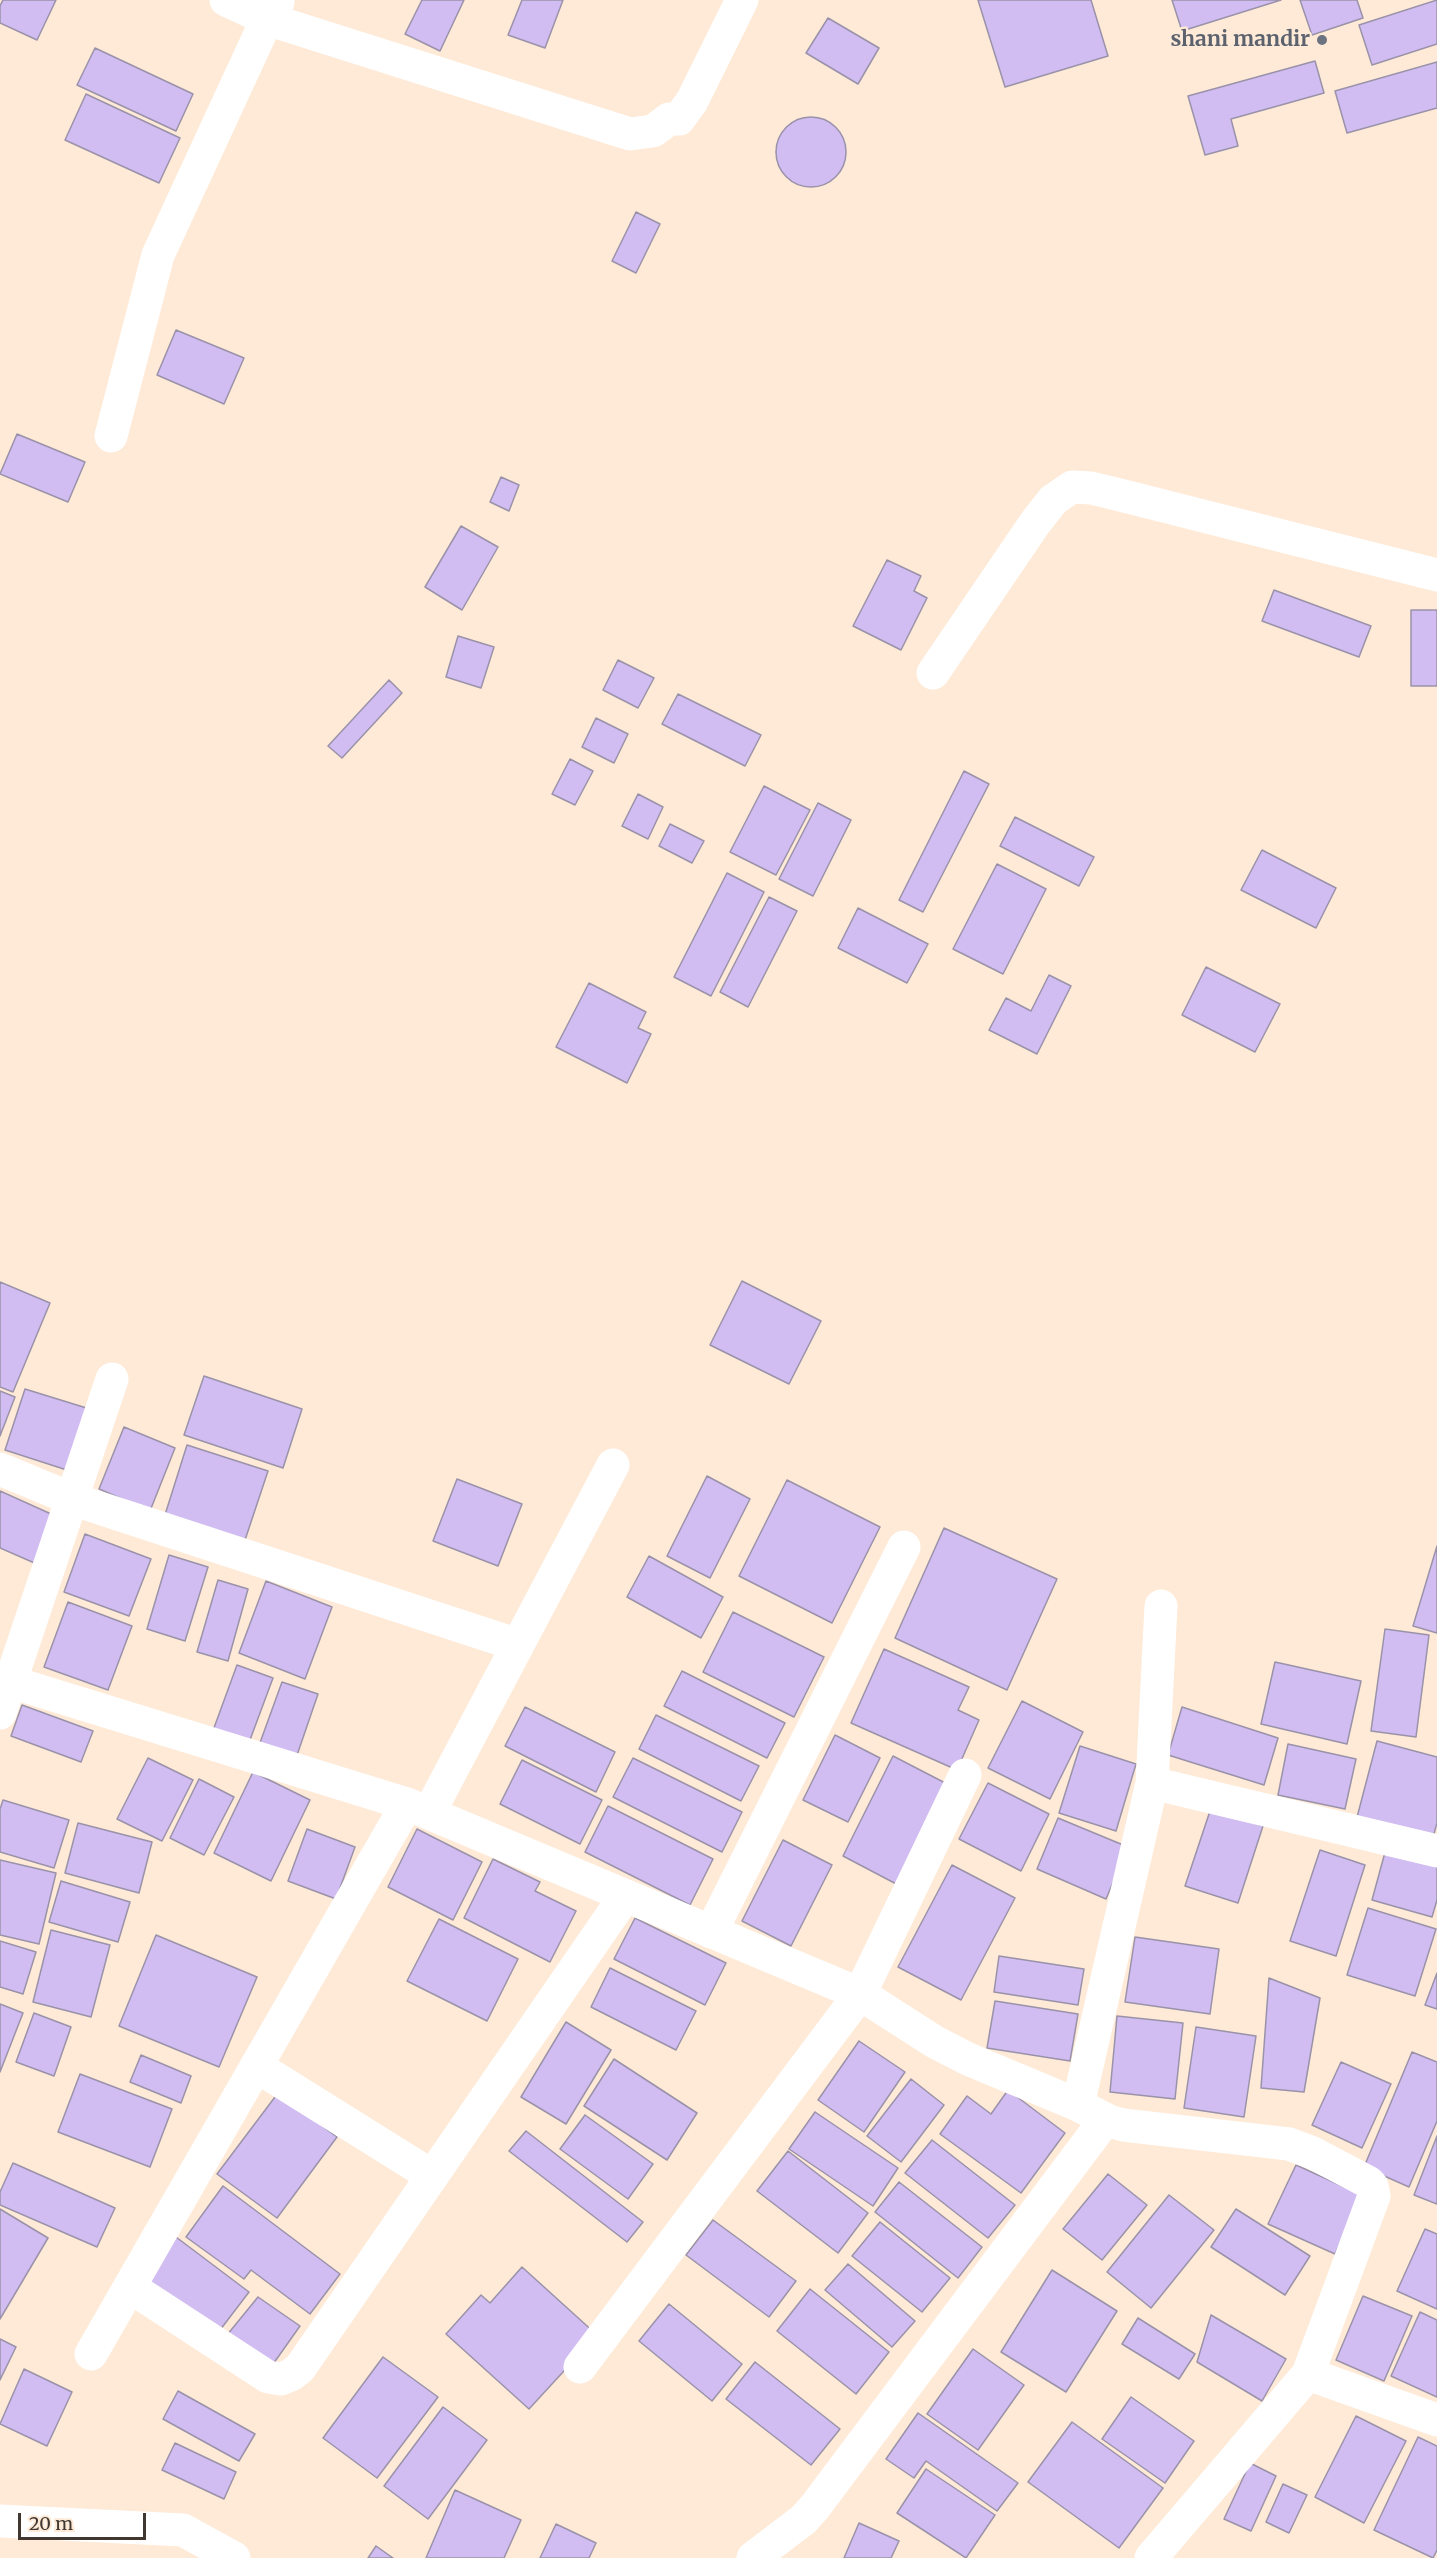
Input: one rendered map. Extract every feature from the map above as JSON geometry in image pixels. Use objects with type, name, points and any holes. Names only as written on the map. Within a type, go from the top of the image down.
[{"type":"street","points":[[225,0],[273,9],[630,134],[654,131],[669,118],[679,119],[692,101],[742,0]]},
{"type":"street","points":[[111,436],[158,255],[273,9]]},
{"type":"street","points":[[933,673],[1035,523],[1053,500],[1072,487],[1108,492],[1437,575]]},
{"type":"street","points":[[0,1713],[112,1379]]},
{"type":"street","points":[[91,2354],[256,2066],[518,1645],[613,1465]]},
{"type":"street","points":[[0,1468],[72,1499],[518,1645]]},
{"type":"street","points":[[711,1932],[904,1547]]},
{"type":"street","points":[[753,2558],[803,2520],[814,2508],[1092,2112],[1152,1783],[1161,1606]]},
{"type":"street","points":[[11,1682],[418,1808],[860,1994],[952,2051],[1123,2125],[1289,2144],[1313,2152],[1372,2186],[1374,2196],[1308,2374],[1151,2558]]},
{"type":"street","points":[[580,2367],[860,1994],[966,1775]]},
{"type":"street","points":[[1152,1783],[1437,1851]]},
{"type":"street","points":[[130,2287],[268,2377],[281,2379],[300,2368],[625,1896]]},
{"type":"street","points":[[256,2066],[432,2176]]},
{"type":"street","points":[[1308,2374],[1437,2420]]},
{"type":"street","points":[[0,2521],[182,2544],[234,2558]]},
{"type":"building","points":[[3,0],[56,0],[37,40],[0,23],[0,6]]},
{"type":"building","points":[[422,0],[464,0],[440,51],[405,34]]},
{"type":"building","points":[[522,0],[563,0],[545,48],[508,35]]},
{"type":"building","points":[[978,0],[1091,0],[1108,56],[1005,87]]},
{"type":"building","points":[[1172,0],[1281,0],[1182,31]]},
{"type":"building","points":[[1300,0],[1357,0],[1363,18],[1312,35]]},
{"type":"building","points":[[1437,0],[1437,44],[1372,65],[1359,25]]},
{"type":"building","points":[[828,18],[879,48],[858,84],[806,53]]},
{"type":"building","points":[[95,48],[193,94],[176,131],[77,85]]},
{"type":"building","points":[[1315,61],[1324,93],[1231,119],[1238,146],[1205,155],[1188,96]]},
{"type":"building","points":[[1437,62],[1437,108],[1347,133],[1335,91]]},
{"type":"building","points":[[86,94],[180,138],[159,183],[65,140]]},
{"type":"building","points":[[811,117],[824,120],[836,127],[843,139],[846,152],[843,165],[836,177],[824,184],[811,187],[798,184],[786,177],[779,165],[776,152],[779,139],[786,127],[798,120]]},
{"type":"building","points":[[636,212],[660,224],[636,273],[612,261]]},
{"type":"building","points":[[176,330],[244,358],[224,404],[157,375]]},
{"type":"building","points":[[17,434],[85,462],[68,502],[0,474]]},
{"type":"building","points":[[501,477],[519,485],[509,511],[490,502]]},
{"type":"building","points":[[461,526],[498,547],[462,610],[425,587]]},
{"type":"building","points":[[887,560],[921,576],[914,591],[927,598],[901,650],[853,626]]},
{"type":"building","points":[[1274,590],[1371,626],[1359,657],[1262,621]]},
{"type":"building","points":[[1411,610],[1437,610],[1437,686],[1411,686]]},
{"type":"building","points":[[458,636],[494,647],[481,688],[446,677]]},
{"type":"building","points":[[618,660],[654,678],[638,708],[603,690]]},
{"type":"building","points":[[389,680],[402,693],[342,758],[328,746]]},
{"type":"building","points":[[678,694],[761,735],[745,766],[662,724]]},
{"type":"building","points":[[596,718],[628,734],[614,763],[582,747]]},
{"type":"building","points":[[570,759],[593,771],[575,805],[552,794]]},
{"type":"building","points":[[964,771],[989,784],[923,912],[899,900]]},
{"type":"building","points":[[764,786],[810,810],[776,875],[730,852]]},
{"type":"building","points":[[638,794],[663,807],[648,839],[622,826]]},
{"type":"building","points":[[818,803],[851,820],[813,896],[779,879]]},
{"type":"building","points":[[1015,817],[1094,857],[1079,886],[1000,846]]},
{"type":"building","points":[[670,824],[704,841],[692,863],[659,846]]},
{"type":"building","points":[[1262,850],[1336,888],[1316,928],[1241,890]]},
{"type":"building","points":[[997,864],[1046,889],[1003,974],[953,949]]},
{"type":"building","points":[[727,873],[764,892],[711,996],[674,977]]},
{"type":"building","points":[[769,897],[797,911],[748,1007],[720,992]]},
{"type":"building","points":[[858,908],[928,944],[907,983],[838,948]]},
{"type":"building","points":[[1206,967],[1280,1004],[1255,1052],[1182,1015]]},
{"type":"building","points":[[1049,975],[1071,986],[1037,1054],[989,1030],[1006,998],[1031,1011]]},
{"type":"building","points":[[589,983],[646,1012],[638,1028],[651,1034],[627,1083],[556,1047]]},
{"type":"building","points":[[742,1281],[821,1321],[789,1384],[710,1345]]},
{"type":"building","points":[[0,1282],[50,1303],[13,1392],[0,1387]]},
{"type":"building","points":[[204,1376],[302,1409],[283,1468],[184,1435]]},
{"type":"building","points":[[25,1389],[93,1410],[73,1472],[5,1450]]},
{"type":"building","points":[[0,1391],[15,1397],[0,1436]]},
{"type":"building","points":[[124,1427],[175,1448],[150,1511],[99,1489]]},
{"type":"building","points":[[187,1445],[268,1471],[244,1543],[164,1518]]},
{"type":"building","points":[[707,1476],[750,1499],[710,1578],[667,1556]]},
{"type":"building","points":[[457,1479],[522,1504],[498,1566],[433,1541]]},
{"type":"building","points":[[787,1480],[880,1527],[832,1623],[739,1576]]},
{"type":"building","points":[[0,1491],[60,1518],[39,1565],[0,1548]]},
{"type":"building","points":[[944,1528],[1057,1579],[1007,1690],[895,1638]]},
{"type":"building","points":[[85,1534],[151,1559],[129,1616],[64,1592]]},
{"type":"building","points":[[1437,1546],[1437,1633],[1413,1626]]},
{"type":"building","points":[[169,1555],[208,1567],[185,1641],[147,1629]]},
{"type":"building","points":[[649,1556],[723,1597],[701,1638],[627,1597]]},
{"type":"building","points":[[218,1580],[248,1589],[228,1661],[197,1652]]},
{"type":"building","points":[[266,1581],[332,1607],[305,1679],[239,1653]]},
{"type":"building","points":[[68,1602],[132,1626],[108,1690],[44,1667]]},
{"type":"building","points":[[733,1612],[824,1657],[794,1717],[703,1672]]},
{"type":"building","points":[[1385,1629],[1429,1635],[1416,1737],[1371,1731]]},
{"type":"building","points":[[884,1649],[969,1687],[958,1710],[979,1720],[957,1770],[851,1723]]},
{"type":"building","points":[[1275,1662],[1361,1681],[1347,1744],[1261,1724]]},
{"type":"building","points":[[237,1665],[273,1678],[247,1748],[211,1736]]},
{"type":"building","points":[[682,1671],[785,1723],[767,1758],[664,1706]]},
{"type":"building","points":[[282,1682],[318,1694],[294,1764],[257,1751]]},
{"type":"building","points":[[1022,1701],[1083,1732],[1050,1799],[988,1768]]},
{"type":"building","points":[[22,1705],[93,1731],[81,1762],[11,1736]]},
{"type":"building","points":[[525,1707],[615,1752],[596,1792],[505,1746]]},
{"type":"building","points":[[1182,1707],[1278,1738],[1264,1785],[1168,1755]]},
{"type":"building","points":[[656,1715],[759,1766],[741,1801],[639,1749]]},
{"type":"building","points":[[835,1735],[880,1758],[848,1822],[803,1800]]},
{"type":"building","points":[[1377,1741],[1437,1757],[1437,1823],[1432,1841],[1356,1821]]},
{"type":"building","points":[[1288,1744],[1356,1759],[1345,1809],[1278,1795]]},
{"type":"building","points":[[1080,1746],[1136,1764],[1116,1831],[1059,1813]]},
{"type":"building","points":[[893,1756],[953,1787],[902,1887],[843,1856]]},
{"type":"building","points":[[148,1758],[193,1780],[162,1841],[117,1819]]},
{"type":"building","points":[[633,1758],[742,1812],[722,1852],[613,1797]]},
{"type":"building","points":[[522,1760],[602,1800],[580,1844],[500,1804]]},
{"type":"building","points":[[253,1772],[310,1800],[271,1881],[214,1853]]},
{"type":"building","points":[[199,1779],[234,1797],[204,1855],[170,1838]]},
{"type":"building","points":[[988,1783],[1049,1814],[1021,1871],[959,1839]]},
{"type":"building","points":[[3,1800],[69,1820],[54,1868],[0,1852],[0,1809]]},
{"type":"building","points":[[608,1806],[713,1859],[690,1905],[585,1852]]},
{"type":"building","points":[[1211,1808],[1263,1826],[1238,1903],[1185,1886]]},
{"type":"building","points":[[1058,1818],[1128,1847],[1106,1899],[1037,1869]]},
{"type":"building","points":[[78,1823],[152,1842],[139,1893],[65,1873]]},
{"type":"building","points":[[307,1829],[355,1847],[336,1899],[288,1881]]},
{"type":"building","points":[[417,1829],[482,1862],[453,1920],[388,1887]]},
{"type":"building","points":[[783,1840],[832,1865],[791,1946],[742,1921]]},
{"type":"building","points":[[1387,1845],[1437,1859],[1437,1900],[1432,1917],[1372,1900]]},
{"type":"building","points":[[1320,1850],[1365,1865],[1336,1956],[1290,1941]]},
{"type":"building","points":[[493,1859],[540,1882],[535,1891],[576,1911],[550,1962],[464,1918]]},
{"type":"building","points":[[0,1860],[56,1873],[39,1944],[0,1935]]},
{"type":"building","points":[[952,1865],[1015,1898],[961,2000],[898,1967]]},
{"type":"building","points":[[61,1881],[130,1902],[118,1942],[49,1922]]},
{"type":"building","points":[[1368,1908],[1436,1929],[1415,1996],[1347,1975]]},
{"type":"building","points":[[635,1918],[726,1963],[705,2005],[614,1959]]},
{"type":"building","points":[[439,1919],[518,1959],[487,2021],[407,1981]]},
{"type":"building","points":[[51,1930],[110,1945],[91,2017],[33,2002]]},
{"type":"building","points":[[156,1935],[257,1977],[219,2067],[119,2026]]},
{"type":"building","points":[[1135,1937],[1219,1949],[1210,2014],[1125,2002]]},
{"type":"building","points":[[0,1941],[36,1952],[23,1994],[0,1987]]},
{"type":"building","points":[[999,1956],[1084,1969],[1078,2005],[994,1992]]},
{"type":"building","points":[[610,1968],[696,2011],[676,2050],[591,2007]]},
{"type":"building","points":[[1437,1973],[1437,2009],[1425,2005]]},
{"type":"building","points":[[1269,1978],[1320,1998],[1304,2092],[1261,2088]]},
{"type":"building","points":[[995,2001],[1078,2014],[1070,2061],[987,2048]]},
{"type":"building","points":[[0,2004],[23,2013],[0,2072]]},
{"type":"building","points":[[34,2013],[71,2027],[54,2076],[16,2062]]},
{"type":"building","points":[[1117,2016],[1183,2023],[1175,2099],[1110,2092]]},
{"type":"building","points":[[566,2022],[611,2050],[566,2124],[521,2097]]},
{"type":"building","points":[[1196,2027],[1256,2036],[1244,2117],[1184,2108]]},
{"type":"building","points":[[859,2041],[905,2072],[864,2132],[818,2100]]},
{"type":"building","points":[[1412,2052],[1437,2062],[1437,2121],[1409,2187],[1364,2167]]},
{"type":"building","points":[[141,2055],[191,2076],[181,2103],[130,2082]]},
{"type":"building","points":[[614,2059],[697,2113],[667,2160],[584,2106]]},
{"type":"building","points":[[1341,2062],[1391,2084],[1362,2148],[1312,2125]]},
{"type":"building","points":[[80,2074],[172,2109],[150,2167],[58,2132]]},
{"type":"building","points":[[911,2079],[944,2105],[901,2162],[867,2136]]},
{"type":"building","points":[[1008,2090],[1065,2133],[1021,2193],[940,2134],[967,2096],[991,2114]]},
{"type":"building","points":[[278,2093],[337,2137],[277,2218],[217,2174]]},
{"type":"building","points":[[815,2112],[898,2168],[873,2206],[789,2149]]},
{"type":"building","points":[[585,2115],[653,2164],[628,2199],[560,2149]]},
{"type":"building","points":[[526,2131],[643,2222],[627,2242],[509,2151]]},
{"type":"building","points":[[1437,2136],[1437,2204],[1414,2195]]},
{"type":"building","points":[[932,2140],[1015,2205],[988,2238],[905,2173]]},
{"type":"building","points":[[788,2151],[868,2213],[838,2253],[757,2191]]},
{"type":"building","points":[[13,2163],[115,2208],[97,2247],[0,2205],[0,2192]]},
{"type":"building","points":[[1296,2165],[1362,2195],[1335,2254],[1268,2224]]},
{"type":"building","points":[[1108,2174],[1147,2205],[1102,2260],[1063,2229]]},
{"type":"building","points":[[899,2182],[982,2247],[958,2278],[875,2212]]},
{"type":"building","points":[[223,2186],[340,2274],[310,2314],[251,2270],[244,2279],[186,2237]]},
{"type":"building","points":[[1169,2195],[1214,2230],[1151,2308],[1107,2272]]},
{"type":"building","points":[[0,2209],[48,2238],[0,2319]]},
{"type":"building","points":[[1236,2209],[1310,2256],[1285,2295],[1211,2247]]},
{"type":"building","points":[[713,2220],[796,2281],[769,2317],[686,2255]]},
{"type":"building","points":[[880,2222],[950,2278],[922,2312],[852,2256]]},
{"type":"building","points":[[1425,2229],[1437,2234],[1437,2309],[1397,2291]]},
{"type":"building","points":[[176,2237],[249,2292],[217,2334],[144,2280]]},
{"type":"building","points":[[848,2264],[915,2321],[892,2347],[825,2290]]},
{"type":"building","points":[[522,2267],[597,2335],[529,2409],[446,2334],[481,2295],[490,2303]]},
{"type":"building","points":[[1052,2270],[1117,2311],[1066,2392],[1001,2352]]},
{"type":"building","points":[[810,2289],[889,2352],[856,2394],[777,2331]]},
{"type":"building","points":[[1363,2296],[1412,2316],[1384,2381],[1336,2360]]},
{"type":"building","points":[[258,2297],[300,2326],[271,2367],[227,2335]]},
{"type":"building","points":[[669,2304],[742,2364],[712,2401],[639,2341]]},
{"type":"building","points":[[1420,2312],[1437,2320],[1437,2397],[1391,2376]]},
{"type":"building","points":[[1211,2315],[1286,2359],[1262,2401],[1197,2362]]},
{"type":"building","points":[[1138,2318],[1195,2354],[1179,2379],[1122,2344]]},
{"type":"building","points":[[0,2339],[16,2347],[0,2380]]},
{"type":"building","points":[[973,2349],[1024,2385],[978,2450],[927,2414]]},
{"type":"building","points":[[383,2357],[438,2397],[377,2478],[323,2438]]},
{"type":"building","points":[[755,2362],[840,2429],[811,2465],[726,2399]]},
{"type":"building","points":[[24,2369],[72,2392],[47,2446],[0,2424]]},
{"type":"building","points":[[178,2391],[255,2434],[239,2461],[163,2419]]},
{"type":"building","points":[[1131,2397],[1194,2441],[1165,2483],[1102,2439]]},
{"type":"building","points":[[443,2407],[487,2440],[428,2519],[384,2486]]},
{"type":"building","points":[[918,2413],[1018,2483],[997,2511],[926,2461],[914,2478],[886,2459]]},
{"type":"building","points":[[1356,2416],[1406,2441],[1364,2523],[1315,2497]]},
{"type":"building","points":[[1072,2422],[1163,2488],[1119,2548],[1028,2482]]},
{"type":"building","points":[[1418,2437],[1437,2446],[1437,2550],[1433,2558],[1374,2530]]},
{"type":"building","points":[[175,2443],[236,2472],[224,2499],[162,2470]]},
{"type":"building","points":[[1250,2463],[1276,2476],[1251,2531],[1224,2519]]},
{"type":"building","points":[[926,2469],[995,2515],[966,2558],[897,2513]]},
{"type":"building","points":[[1283,2484],[1307,2495],[1289,2533],[1266,2522]]},
{"type":"building","points":[[455,2490],[521,2520],[504,2558],[426,2558]]},
{"type":"building","points":[[859,2523],[899,2541],[891,2558],[844,2558]]},
{"type":"building","points":[[556,2524],[596,2543],[589,2558],[540,2558]]},
{"type":"building","points":[[376,2546],[393,2558],[368,2558]]},
{"type":"place","name":"shani mandir","points":[[1322,40]]}]
